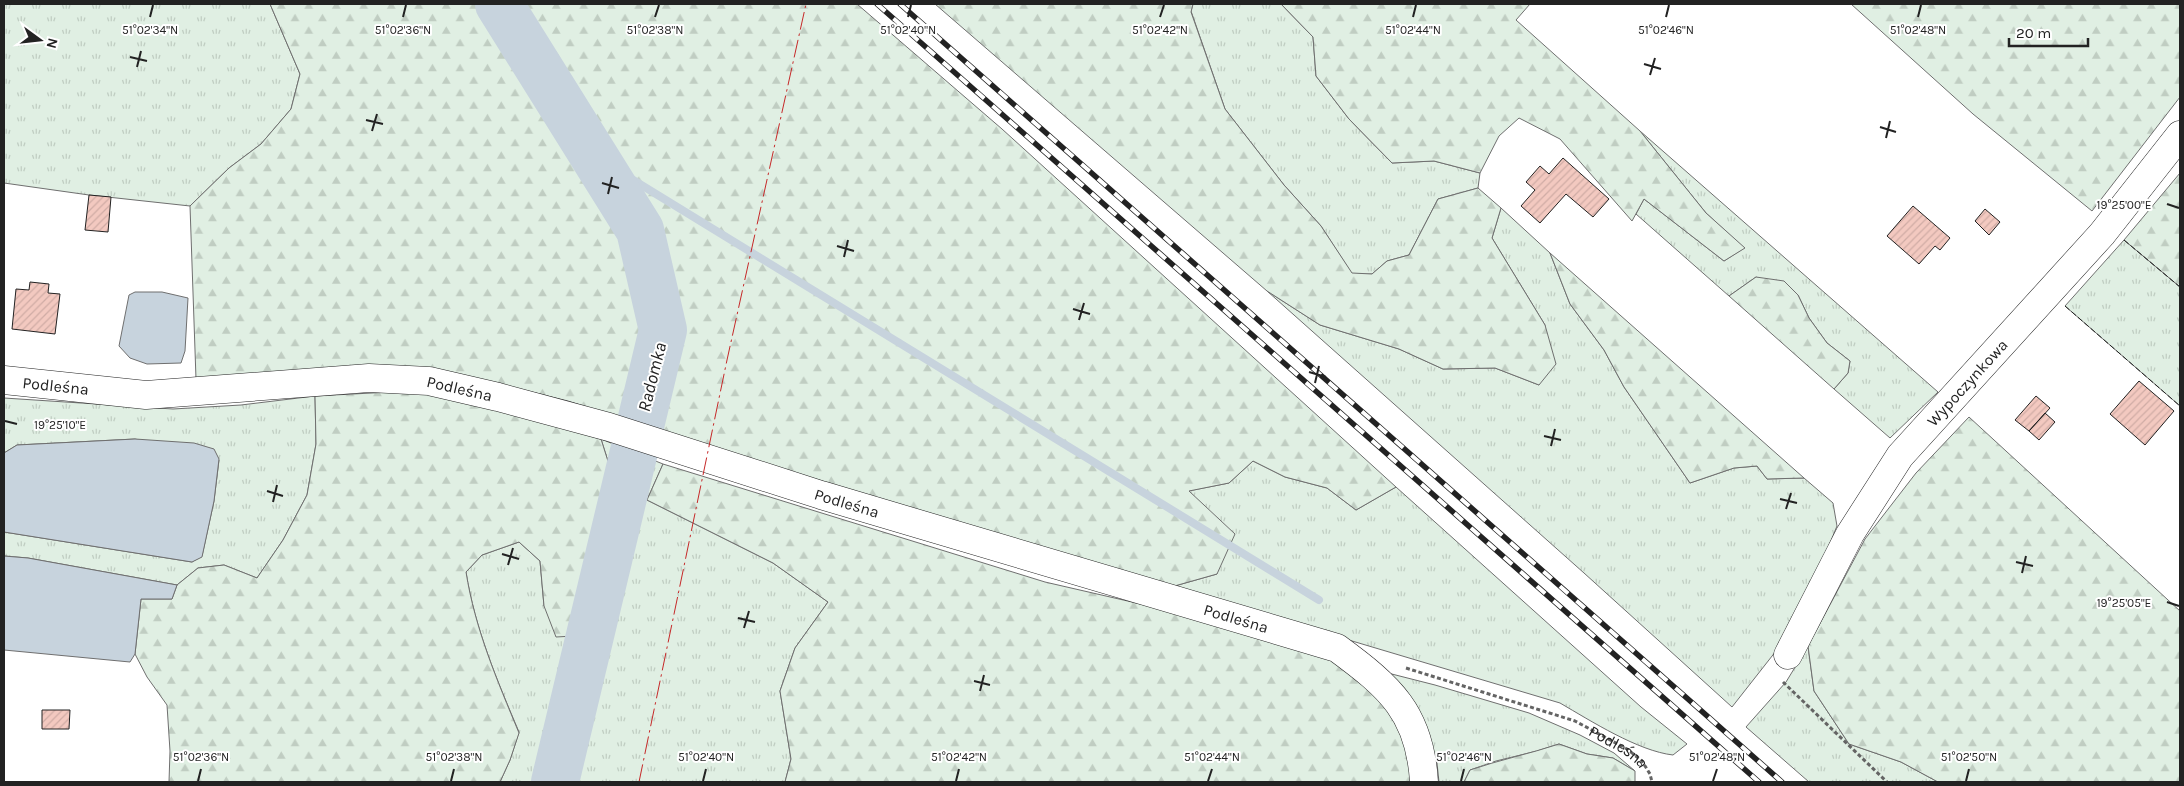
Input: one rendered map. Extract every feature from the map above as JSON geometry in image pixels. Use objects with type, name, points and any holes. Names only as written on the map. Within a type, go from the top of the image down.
[{"type":"street","name":"Wypoczynkowa","points":[[1788,655],[1850,534],[1900,456],[2102,234],[2180,135]]},
{"type":"street","name":"Podleśna","points":[[4,380],[146,395],[369,378],[429,381],[498,397],[608,428],[821,495],[1338,648],[1381,682],[1400,703],[1415,730],[1423,762],[1424,782]]},
{"type":"path","points":[[1788,655],[1781,680],[1887,782]]},
{"type":"path","name":"Podleśna","points":[[1401,667],[1576,722],[1627,749],[1642,761],[1650,774],[1652,782]]},
{"type":"green space","points":[[4,4],[270,4],[300,74],[291,109],[261,144],[229,168],[190,206],[4,183]]},
{"type":"green space","points":[[270,4],[857,4],[1002,129],[1396,487],[1356,510],[1327,488],[1285,477],[1253,461],[1229,483],[1189,491],[1235,534],[1217,574],[1171,587],[746,458],[568,401],[475,378],[196,379],[190,206],[229,168],[261,144],[291,109],[300,74]]},
{"type":"green space","points":[[935,4],[1193,4],[1191,12],[1225,109],[1284,185],[1321,226],[1352,273],[1372,274],[1387,261],[1409,255],[1438,199],[1478,188],[1501,208],[1492,238],[1545,325],[1556,364],[1539,385],[1495,368],[1443,369],[1399,349],[1320,325],[1267,291]]},
{"type":"green space","points":[[1193,4],[1281,4],[1313,37],[1316,76],[1349,119],[1392,163],[1434,161],[1480,173],[1478,188],[1438,199],[1409,255],[1387,261],[1372,274],[1352,274],[1321,226],[1284,185],[1225,109],[1191,11]]},
{"type":"green space","points":[[1281,4],[1530,4],[1516,20],[1640,131],[1706,213],[1745,248],[1724,261],[1644,199],[1632,221],[1560,139],[1519,118],[1499,136],[1480,173],[1434,161],[1392,163],[1349,119],[1316,76],[1313,37]]},
{"type":"green space","points":[[1851,4],[2180,4],[2180,97],[2092,211],[1973,114]]},
{"type":"green space","points":[[1640,131],[1938,392],[1890,438],[1834,389],[1848,373],[1850,361],[1827,343],[1809,318],[1798,295],[1756,277],[1729,296],[1636,214],[1644,199],[1724,261],[1744,248],[1706,213]]},
{"type":"green space","points":[[2180,173],[2180,287],[2124,240]]},
{"type":"green space","points":[[1501,208],[1550,253],[1570,304],[1604,350],[1624,387],[1690,483],[1734,468],[1757,466],[1767,479],[1804,478],[1833,503],[1837,526],[1811,589],[1776,651],[1732,707],[1267,291],[1320,325],[1399,349],[1443,369],[1495,368],[1539,385],[1545,325],[1492,238]]},
{"type":"green space","points":[[2124,240],[2180,287],[2180,406],[2065,306]]},
{"type":"green space","points":[[1550,253],[1804,478],[1767,479],[1757,466],[1734,468],[1690,483],[1624,387],[1604,350],[1570,304]]},
{"type":"green space","points":[[1756,277],[1784,281],[1798,295],[1809,318],[1827,343],[1850,361],[1848,373],[1834,389],[1729,296]]},
{"type":"green space","points":[[410,391],[473,402],[601,439],[612,474],[593,562],[574,636],[556,637],[544,606],[540,561],[519,542],[482,555],[466,572],[481,634],[519,733],[500,782],[169,782],[170,751],[167,705],[147,677],[135,654],[141,599],[172,599],[177,585],[198,568],[224,565],[257,578],[283,540],[307,495],[316,444],[315,396]]},
{"type":"green space","points":[[315,396],[316,444],[307,495],[283,540],[257,578],[224,565],[198,568],[177,585],[28,558],[4,556],[4,532],[192,562],[202,556],[214,501],[219,460],[135,439],[17,445],[4,453],[4,398],[173,409],[241,405]]},
{"type":"green space","points":[[1969,417],[2180,611],[2180,782],[1938,782],[1901,762],[1849,744],[1814,691],[1808,646],[1865,539],[1916,473]]},
{"type":"green space","points":[[601,439],[663,464],[647,500],[773,563],[828,602],[795,648],[780,691],[791,759],[785,782],[500,782],[510,760],[519,732],[481,634],[466,572],[482,555],[519,542],[540,561],[544,606],[574,636],[593,562],[612,474]]},
{"type":"green space","points":[[1253,461],[1285,477],[1327,488],[1356,510],[1396,487],[1641,707],[1687,744],[1673,755],[1645,748],[1630,742],[1560,703],[1171,587],[1217,574],[1188,491],[1229,483]]},
{"type":"green space","points":[[663,464],[1045,582],[1245,628],[1324,653],[1399,714],[1416,782],[785,782],[791,759],[780,691],[795,648],[828,602],[773,563],[647,500]]},
{"type":"green space","points":[[1808,646],[1814,691],[1849,744],[1901,762],[1938,782],[1809,782],[1746,727],[1786,682]]},
{"type":"green space","points":[[1376,670],[1435,685],[1529,713],[1580,735],[1614,753],[1635,771],[1613,758],[1587,754],[1559,744],[1470,770],[1464,782],[1439,782],[1437,763],[1425,730]]},
{"type":"green space","points":[[1559,744],[1587,754],[1613,758],[1635,771],[1635,782],[1464,782],[1470,770]]},
{"type":"shaded area","points":[[135,292],[162,292],[188,298],[185,351],[181,363],[147,364],[130,358],[119,346],[129,295]]},
{"type":"shaded area","points":[[135,439],[194,443],[214,449],[219,459],[214,501],[202,557],[192,562],[4,532],[4,453],[17,445]]},
{"type":"shaded area","points":[[4,556],[28,558],[177,585],[172,599],[141,599],[135,654],[130,662],[4,650]]},
{"type":"building","points":[[1563,158],[1609,199],[1593,217],[1566,194],[1540,223],[1521,206],[1535,190],[1526,182],[1540,166],[1549,174]]},
{"type":"building","points":[[89,195],[111,197],[108,232],[85,230]]},
{"type":"building","points":[[1913,206],[1950,238],[1940,250],[1935,246],[1919,264],[1887,236]]},
{"type":"building","points":[[1985,209],[2000,222],[1989,235],[1975,221]]},
{"type":"building","points":[[30,282],[49,284],[48,293],[60,294],[55,334],[12,329],[16,289],[29,290]]},
{"type":"building","points":[[2139,381],[2174,411],[2145,445],[2110,414]]},
{"type":"building","points":[[2036,396],[2050,408],[2029,431],[2015,420]]},
{"type":"building","points":[[2045,413],[2055,422],[2039,440],[2029,431]]},
{"type":"building","points":[[42,710],[70,710],[69,729],[42,729]]},
{"type":"waterway","name":"Radomka","points":[[499,4],[640,230],[663,330],[555,782]]},
{"type":"waterway","points":[[594,156],[1319,600]]},
{"type":"railway","points":[[877,4],[1759,782]]},
{"type":"railway","points":[[900,4],[1782,782]]},
{"type":"fence","points":[[2124,240],[2180,287]]},
{"type":"fence","points":[[2065,306],[2180,406]]},
{"type":"power","points":[[639,782],[727,360],[806,4]]}]
